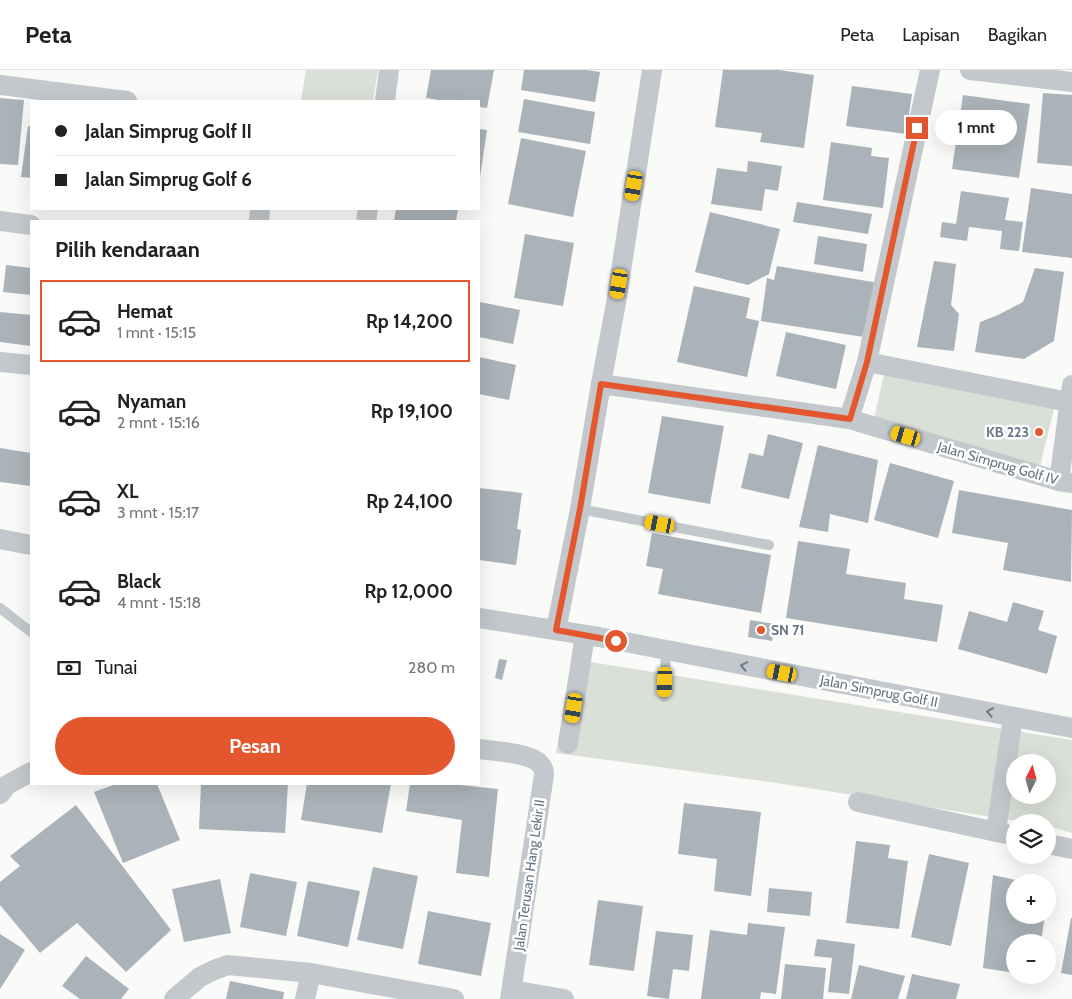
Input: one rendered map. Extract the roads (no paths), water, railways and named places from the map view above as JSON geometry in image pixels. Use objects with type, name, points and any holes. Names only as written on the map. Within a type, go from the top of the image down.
[{"type":"street","points":[[385,100],[389,70]]},
{"type":"street","points":[[556,630],[580,509],[616,303],[652,70]]},
{"type":"street","points":[[850,419],[867,362],[930,70]]},
{"type":"street","points":[[970,70],[1072,82]]},
{"type":"street","points":[[0,85],[119,100]]},
{"type":"street","points":[[0,221],[30,224]]},
{"type":"street","points":[[0,362],[30,365]]},
{"type":"street","points":[[867,362],[1070,393],[1065,482]]},
{"type":"street","name":"Jalan Simprug Golf IV","points":[[601,384],[850,419],[1065,482]]},
{"type":"street","points":[[0,539],[30,545]]},
{"type":"street","name":"Jalan Simprug Golf II","points":[[480,618],[585,635],[1072,728]]},
{"type":"street","points":[[568,744],[585,635]]},
{"type":"street","points":[[1007,814],[1013,717]]},
{"type":"street","name":"Jalan Terusan Hang Lekir II","points":[[480,748],[531,758],[541,764],[544,775],[511,995]]},
{"type":"street","points":[[0,794],[7,784],[30,772]]},
{"type":"street","points":[[858,802],[1006,833]]},
{"type":"street","points":[[1056,846],[1072,849]]},
{"type":"street","points":[[174,999],[200,977],[228,965],[311,973],[454,999]]},
{"type":"street","points":[[305,999],[311,973]]},
{"type":"street","points":[[511,995],[564,999]]},
{"type":"lane","points":[[580,509],[769,546]]},
{"type":"lane","points":[[0,608],[30,631]]},
{"type":"lane","points":[[664,697],[666,651]]},
{"type":"place","name":"KB 223","points":[[1039,432]]},
{"type":"place","name":"SN 71","points":[[761,630]]}]
